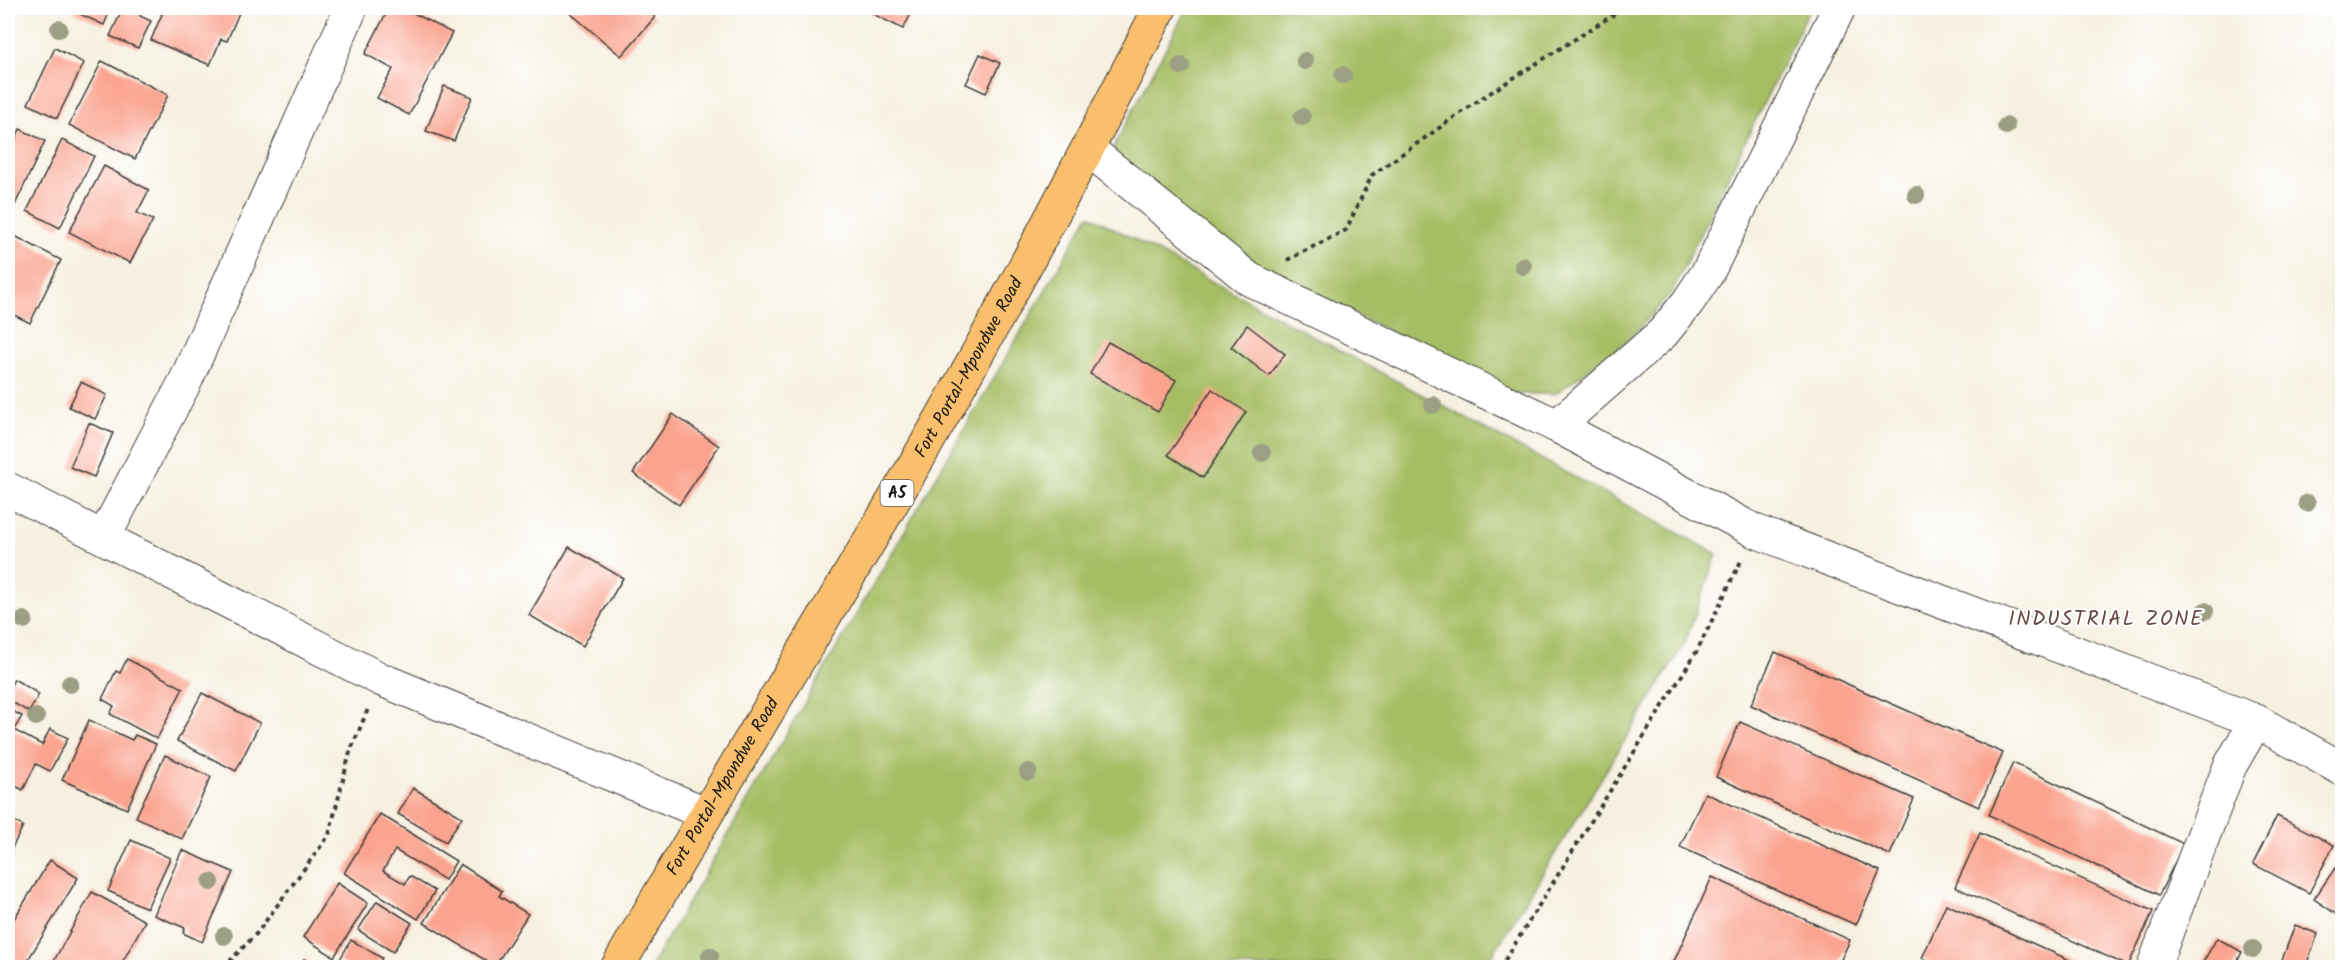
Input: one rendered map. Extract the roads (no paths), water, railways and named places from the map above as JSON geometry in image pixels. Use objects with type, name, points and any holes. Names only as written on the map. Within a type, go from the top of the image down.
[{"type":"highway","name":"Fort Portal-Mpondwe Road","points":[[617,968],[705,813],[920,456],[1088,149],[1160,8]]},
{"type":"street","points":[[104,537],[186,380],[351,8]]},
{"type":"street","points":[[1557,426],[1663,333],[1688,302],[1708,272],[1839,8]]},
{"type":"street","points":[[1088,149],[1249,279],[1557,426],[1755,531],[2256,721],[2343,770]]},
{"type":"street","points":[[8,489],[380,679],[705,813]]},
{"type":"street","points":[[2153,968],[2230,765],[2256,721]]},
{"type":"district","name":"INDUSTRIAL ZONE","points":[[2106,619]]}]
